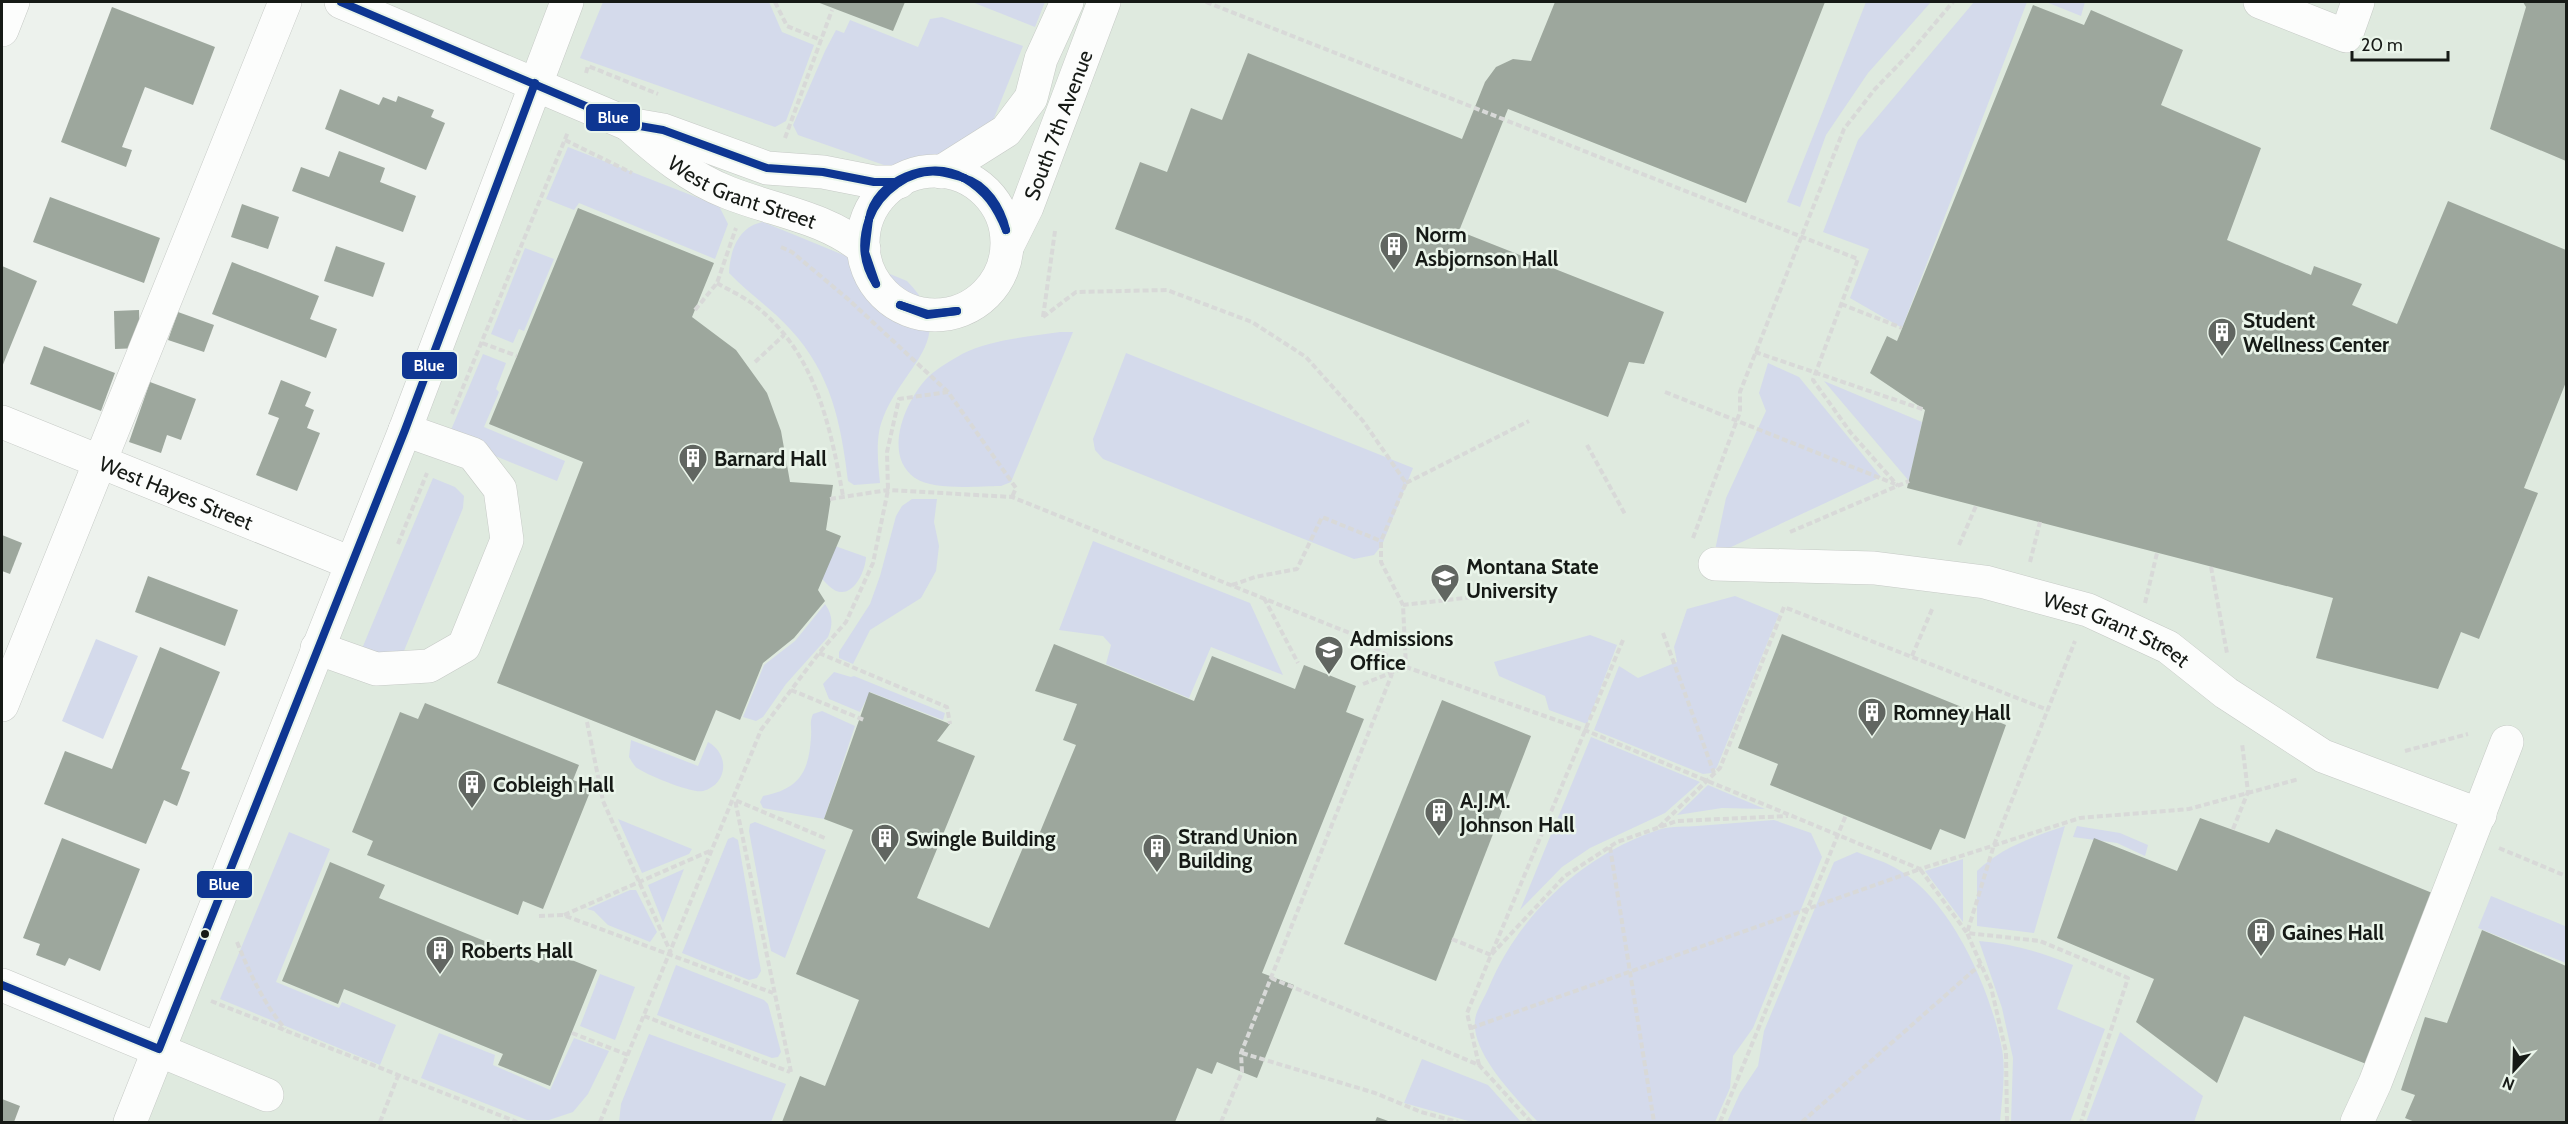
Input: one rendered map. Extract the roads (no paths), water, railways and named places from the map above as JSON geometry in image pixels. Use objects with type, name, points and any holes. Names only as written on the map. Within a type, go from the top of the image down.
[{"type":"street","points":[[2,30],[13,2]]},
{"type":"street","points":[[2,705],[285,2]]},
{"type":"street","name":"West Grant Street","points":[[341,2],[628,124],[663,129],[767,168],[823,172],[874,182],[899,182]]},
{"type":"street","points":[[130,1122],[405,430],[534,83],[567,2]]},
{"type":"street","name":"South 7th Avenue","points":[[941,172],[1006,131],[1031,98],[1041,59],[1067,2]]},
{"type":"street","name":"South 7th Avenue","points":[[1008,245],[1028,207],[1104,2]]},
{"type":"street","points":[[2260,2],[2346,36],[2358,2]]},
{"type":"street","name":"West Grant Street","points":[[628,124],[662,155],[694,177],[729,193],[809,219],[848,236],[864,249]]},
{"type":"street","points":[[931,171],[941,172],[955,173],[977,184],[994,201],[1005,222],[1008,245],[1004,268],[992,288],[975,304],[954,313],[930,316],[908,310],[888,298],[872,279],[864,249],[864,232],[871,208],[886,189],[907,176],[931,171]]},
{"type":"street","name":"West Hayes Street","points":[[2,422],[351,563]]},
{"type":"street","points":[[317,648],[376,669],[429,666],[464,646],[507,540],[500,489],[473,454],[441,440],[405,430]]},
{"type":"street","name":"West Grant Street","points":[[1715,564],[1874,568],[1985,582],[2088,610],[2168,647],[2237,700],[2323,756],[2475,826]]},
{"type":"street","points":[[2357,1122],[2375,1083],[2507,742]]},
{"type":"street","points":[[2,985],[267,1095]]},
{"type":"place","name":"Norm Asbjornson Hall","points":[[1394,272]]},
{"type":"place","name":"Student Wellness Center","points":[[2222,358]]},
{"type":"place","name":"Barnard Hall","points":[[693,484]]},
{"type":"place","name":"Montana State University","points":[[1445,604]]},
{"type":"place","name":"Admissions Office","points":[[1329,676]]},
{"type":"place","name":"Romney Hall","points":[[1872,738]]},
{"type":"place","name":"Cobleigh Hall","points":[[472,810]]},
{"type":"place","name":"A.J.M. Johnson Hall","points":[[1439,838]]},
{"type":"place","name":"Swingle Building","points":[[885,864]]},
{"type":"place","name":"Strand Union Building","points":[[1157,874]]},
{"type":"place","name":"Gaines Hall","points":[[2261,958]]},
{"type":"place","name":"Roberts Hall","points":[[440,976]]}]
